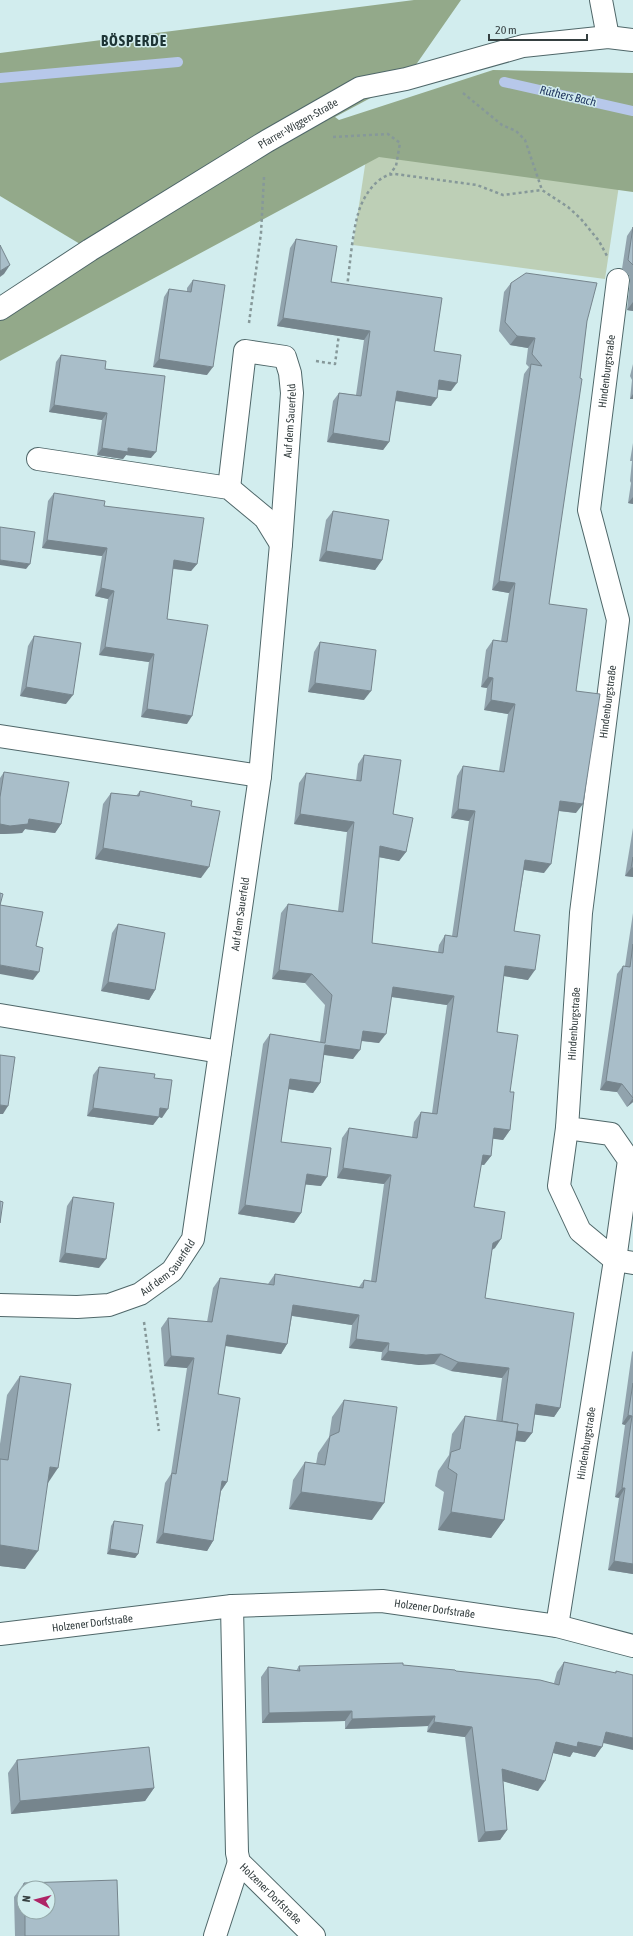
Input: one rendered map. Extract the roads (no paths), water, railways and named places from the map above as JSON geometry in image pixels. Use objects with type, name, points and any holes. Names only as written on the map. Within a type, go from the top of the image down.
[{"type":"street","points":[[601,0],[608,36]]},
{"type":"street","name":"Pfarrer-Wiggen-Straße","points":[[0,309],[90,250],[267,141],[360,88],[406,78],[523,46],[608,36],[633,40]]},
{"type":"street","name":"Hindenburgstraße","points":[[618,280],[589,510],[618,620],[581,913],[567,1128],[559,1186],[580,1231],[624,1261]]},
{"type":"street","name":"Auf dem Sauerfeld","points":[[0,1305],[110,1305],[140,1294],[172,1271],[193,1240],[260,776],[281,544],[292,393],[290,373],[285,357],[245,351],[229,488]]},
{"type":"street","points":[[38,459],[229,488],[265,518],[281,544]]},
{"type":"street","points":[[0,736],[260,776]]},
{"type":"street","points":[[0,1015],[220,1052]]},
{"type":"street","name":"Hindenburgstraße","points":[[557,1626],[624,1261],[629,1160],[611,1134],[567,1128]]},
{"type":"street","name":"Holzener Dorfstraße","points":[[0,1634],[232,1606],[382,1601],[557,1626],[633,1646]]},
{"type":"street","name":"Holzener Dorfstraße","points":[[232,1606],[237,1853],[239,1862],[314,1936]]},
{"type":"street","points":[[215,1936],[239,1862]]},
{"type":"waterway","points":[[0,78],[178,62]]},
{"type":"waterway","name":"Rüthers Bach","points":[[504,82],[633,111]]},
{"type":"district","name":"BÖSPERDE","points":[[134,40]]}]
